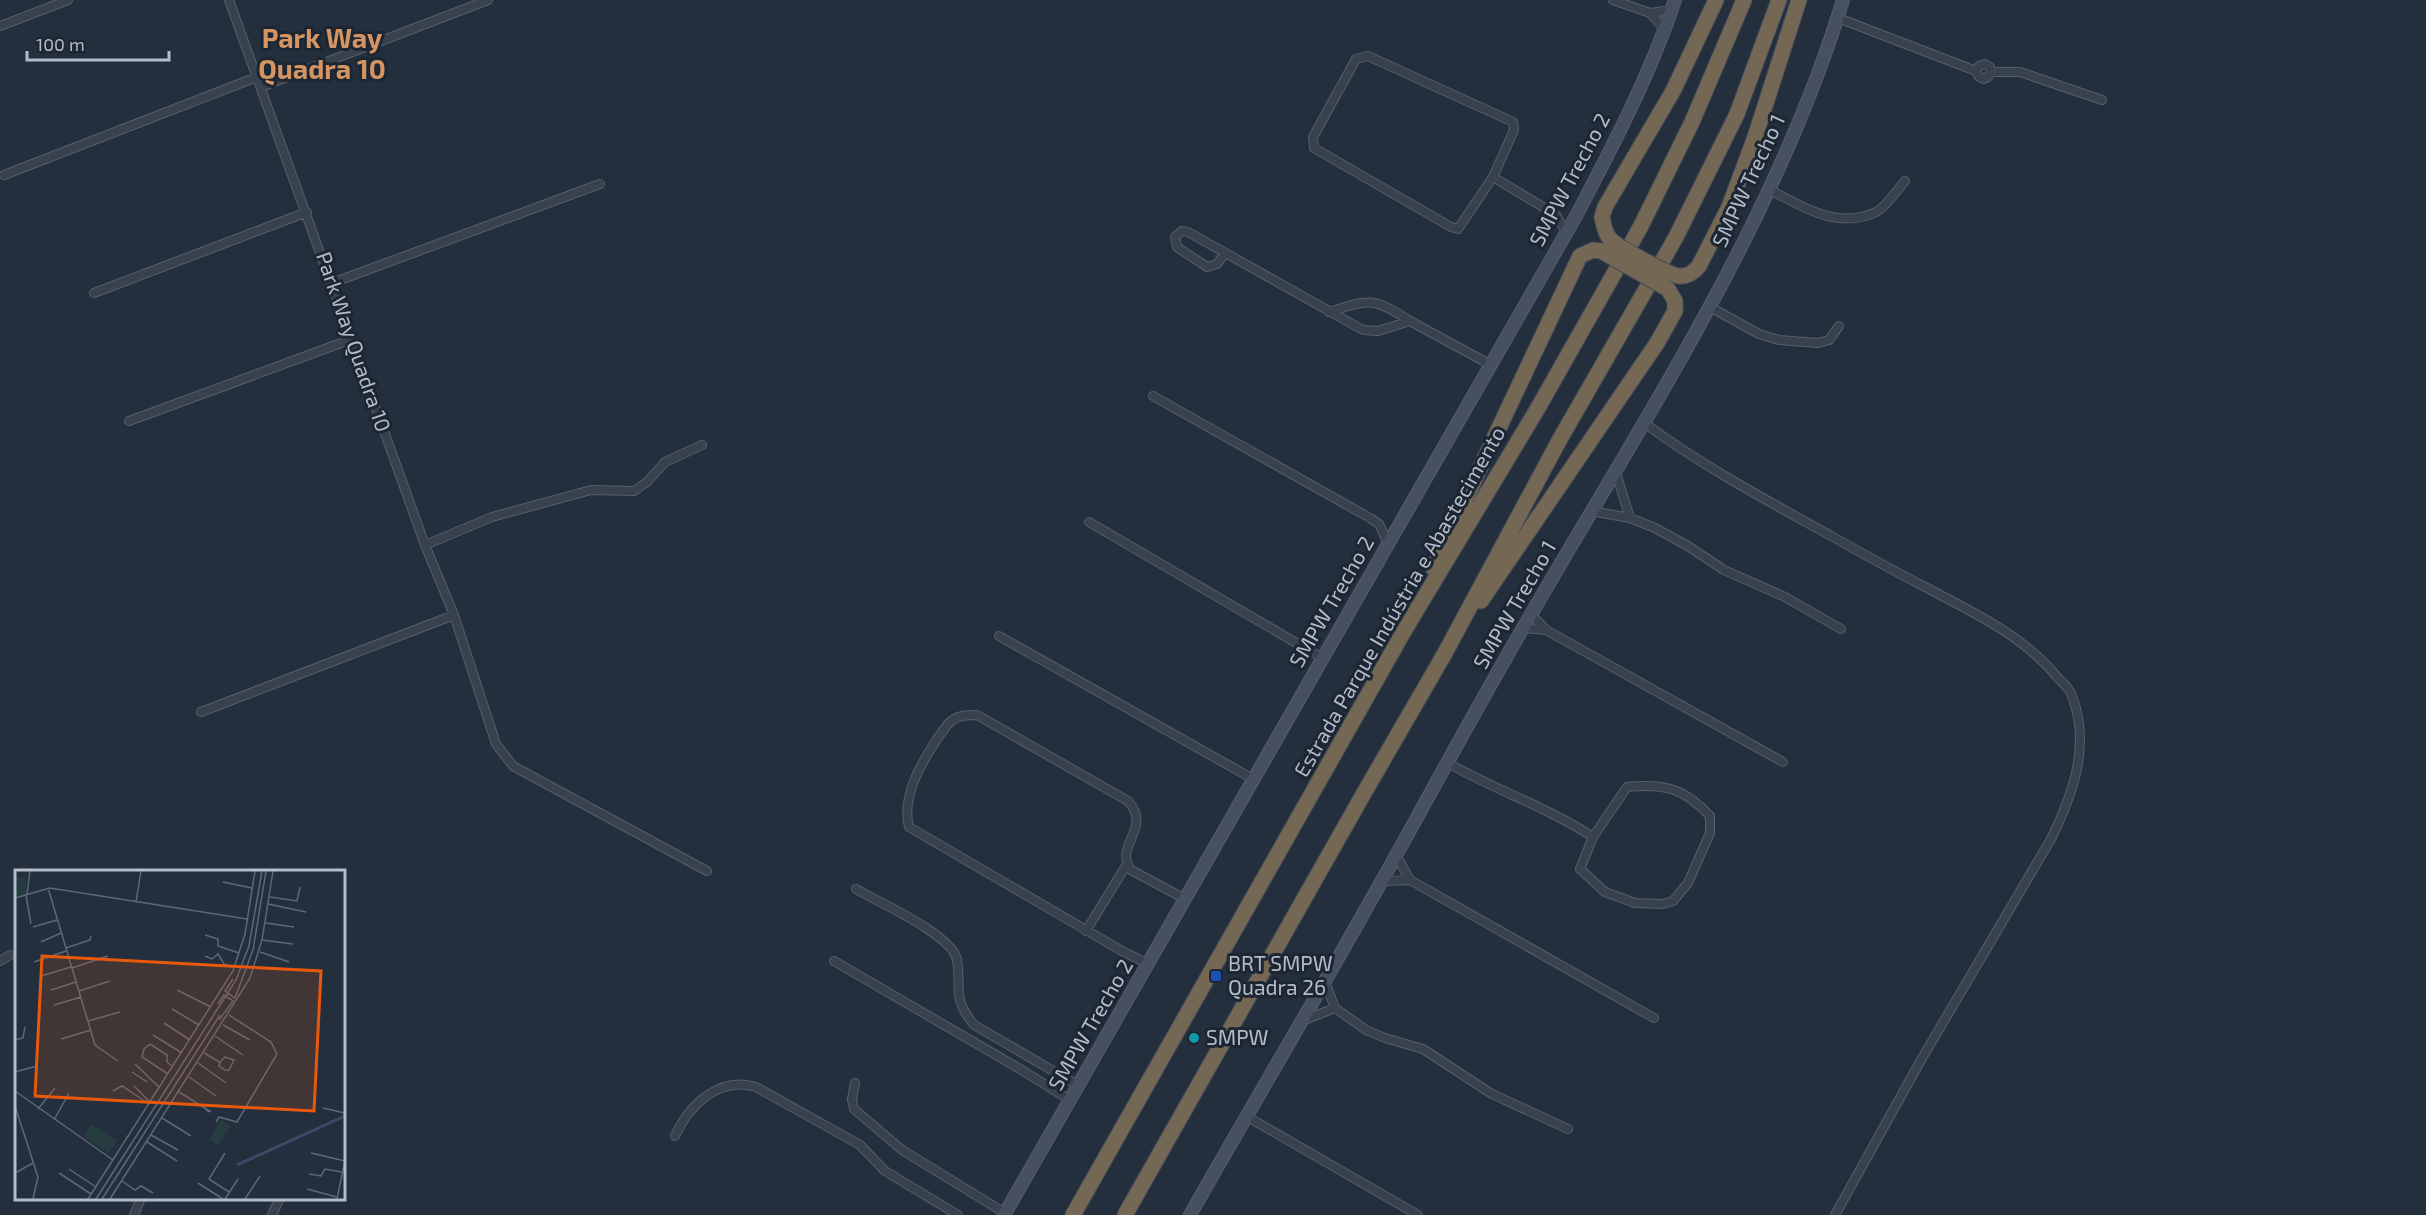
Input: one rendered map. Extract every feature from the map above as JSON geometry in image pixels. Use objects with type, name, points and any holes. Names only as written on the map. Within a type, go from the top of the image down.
[{"type":"highway","points":[[1716,0],[1672,91],[1605,207],[1602,217],[1605,230],[1612,242],[1662,270],[1679,276],[1688,276],[1699,266],[1729,207],[1755,137],[1799,0]]},
{"type":"highway","name":"Estrada Parque Indústria e Abastecimento","points":[[1073,1215],[1404,630],[1538,408],[1641,226],[1692,122],[1744,0]]},
{"type":"highway","points":[[1125,1215],[1445,653],[1560,439],[1676,237],[1737,114],[1779,0]]},
{"type":"highway","points":[[1404,630],[1580,256],[1593,250],[1601,251],[1639,272],[1668,289],[1675,302],[1675,311],[1657,343],[1445,653]]},
{"type":"street","points":[[0,26],[68,0]]},
{"type":"street","name":"Park Way Quadra 10","points":[[229,0],[425,545],[454,615],[496,744],[513,766],[707,871]]},
{"type":"street","points":[[261,87],[488,0]]},
{"type":"street","points":[[1613,0],[1650,13],[1665,30]]},
{"type":"street","name":"SMPW Trecho 1","points":[[1190,1215],[1382,881],[1531,614],[1616,472],[1710,307],[1770,190],[1810,97],[1843,0]]},
{"type":"street","points":[[1650,13],[1673,5]]},
{"type":"street","name":"SMPW Trecho 2","points":[[1004,1214],[1489,364],[1576,216],[1613,146],[1665,30],[1673,5]]},
{"type":"street","points":[[1838,18],[1977,71],[1979,66],[1985,64],[1990,67],[1991,72],[2020,72],[2102,100]]},
{"type":"street","points":[[1368,56],[1513,122],[1514,130],[1493,177],[1461,227],[1455,228],[1314,148],[1312,140],[1356,59],[1368,56]]},
{"type":"street","points":[[4,175],[257,77]]},
{"type":"street","points":[[1493,177],[1556,215],[1576,216]]},
{"type":"street","points":[[1770,190],[1822,216],[1848,219],[1877,211],[1905,182]]},
{"type":"street","points":[[332,283],[600,184]]},
{"type":"street","points":[[94,293],[307,212]]},
{"type":"street","points":[[1556,215],[1566,232]]},
{"type":"street","points":[[1225,253],[1217,264],[1207,267],[1177,247],[1175,237],[1182,231],[1188,232],[1329,312],[1369,332],[1410,321]]},
{"type":"street","points":[[1329,312],[1368,301],[1387,306],[1489,364]]},
{"type":"street","points":[[1710,307],[1759,334],[1779,340],[1818,343],[1829,340],[1839,326]]},
{"type":"street","points":[[129,421],[352,339]]},
{"type":"street","points":[[1153,396],[1379,524],[1399,525]]},
{"type":"street","points":[[1643,422],[1673,444],[1778,507],[1990,621],[2019,640],[2046,663],[2072,694],[2081,741],[2076,775],[2063,815],[1921,1060],[1835,1215]]},
{"type":"street","points":[[425,545],[492,517],[591,490],[634,491],[647,482],[665,462],[702,445]]},
{"type":"street","points":[[1616,472],[1630,518]]},
{"type":"street","points":[[1592,511],[1630,518],[1688,546],[1724,570],[1785,597],[1841,629]]},
{"type":"street","points":[[1089,522],[1322,658]]},
{"type":"street","points":[[1379,524],[1388,543]]},
{"type":"street","points":[[1531,614],[1546,630],[1783,762]]},
{"type":"street","points":[[201,712],[454,615]]},
{"type":"street","points":[[1523,628],[1546,630]]},
{"type":"street","points":[[999,636],[1253,779]]},
{"type":"street","points":[[1086,931],[1127,864],[1127,848],[1138,825],[1135,809],[1128,801],[977,715],[962,715],[950,722],[924,758],[908,800],[906,817],[909,827],[1086,931],[1148,964]]},
{"type":"street","points":[[1448,763],[1469,775],[1566,819],[1593,837]]},
{"type":"street","points":[[1651,784],[1672,789],[1694,799],[1710,816],[1710,833],[1688,883],[1673,901],[1662,904],[1635,903],[1605,892],[1580,869],[1593,837],[1627,787],[1651,784]]},
{"type":"street","points":[[1396,855],[1410,880],[1654,1018]]},
{"type":"street","points":[[1127,864],[1131,870],[1185,899]]},
{"type":"street","points":[[1382,881],[1410,880]]},
{"type":"street","points":[[856,889],[924,927],[950,945],[957,960],[958,997],[963,1011],[974,1025],[1079,1086]]},
{"type":"street","points":[[0,961],[10,955]]},
{"type":"street","points":[[834,961],[1070,1100]]},
{"type":"street","points":[[1324,982],[1335,1008],[1366,1030],[1423,1049],[1492,1094],[1568,1129]]},
{"type":"street","points":[[1300,1022],[1335,1008]]},
{"type":"street","points":[[855,1083],[852,1099],[854,1109],[902,1150],[1004,1214]]},
{"type":"street","points":[[675,1136],[682,1119],[694,1104],[734,1084],[756,1087],[860,1144],[885,1171],[958,1215]]},
{"type":"street","points":[[1246,1116],[1418,1215]]},
{"type":"street","points":[[134,1215],[140,1200]]},
{"type":"street","points":[[272,1215],[279,1200]]},
{"type":"place","name":"BRT SMPW Quadra 26","points":[[1216,976]]},
{"type":"place","name":"SMPW","points":[[1194,1038]]},
{"type":"district","name":"Park Way Quadra 10","points":[[322,54]]}]
